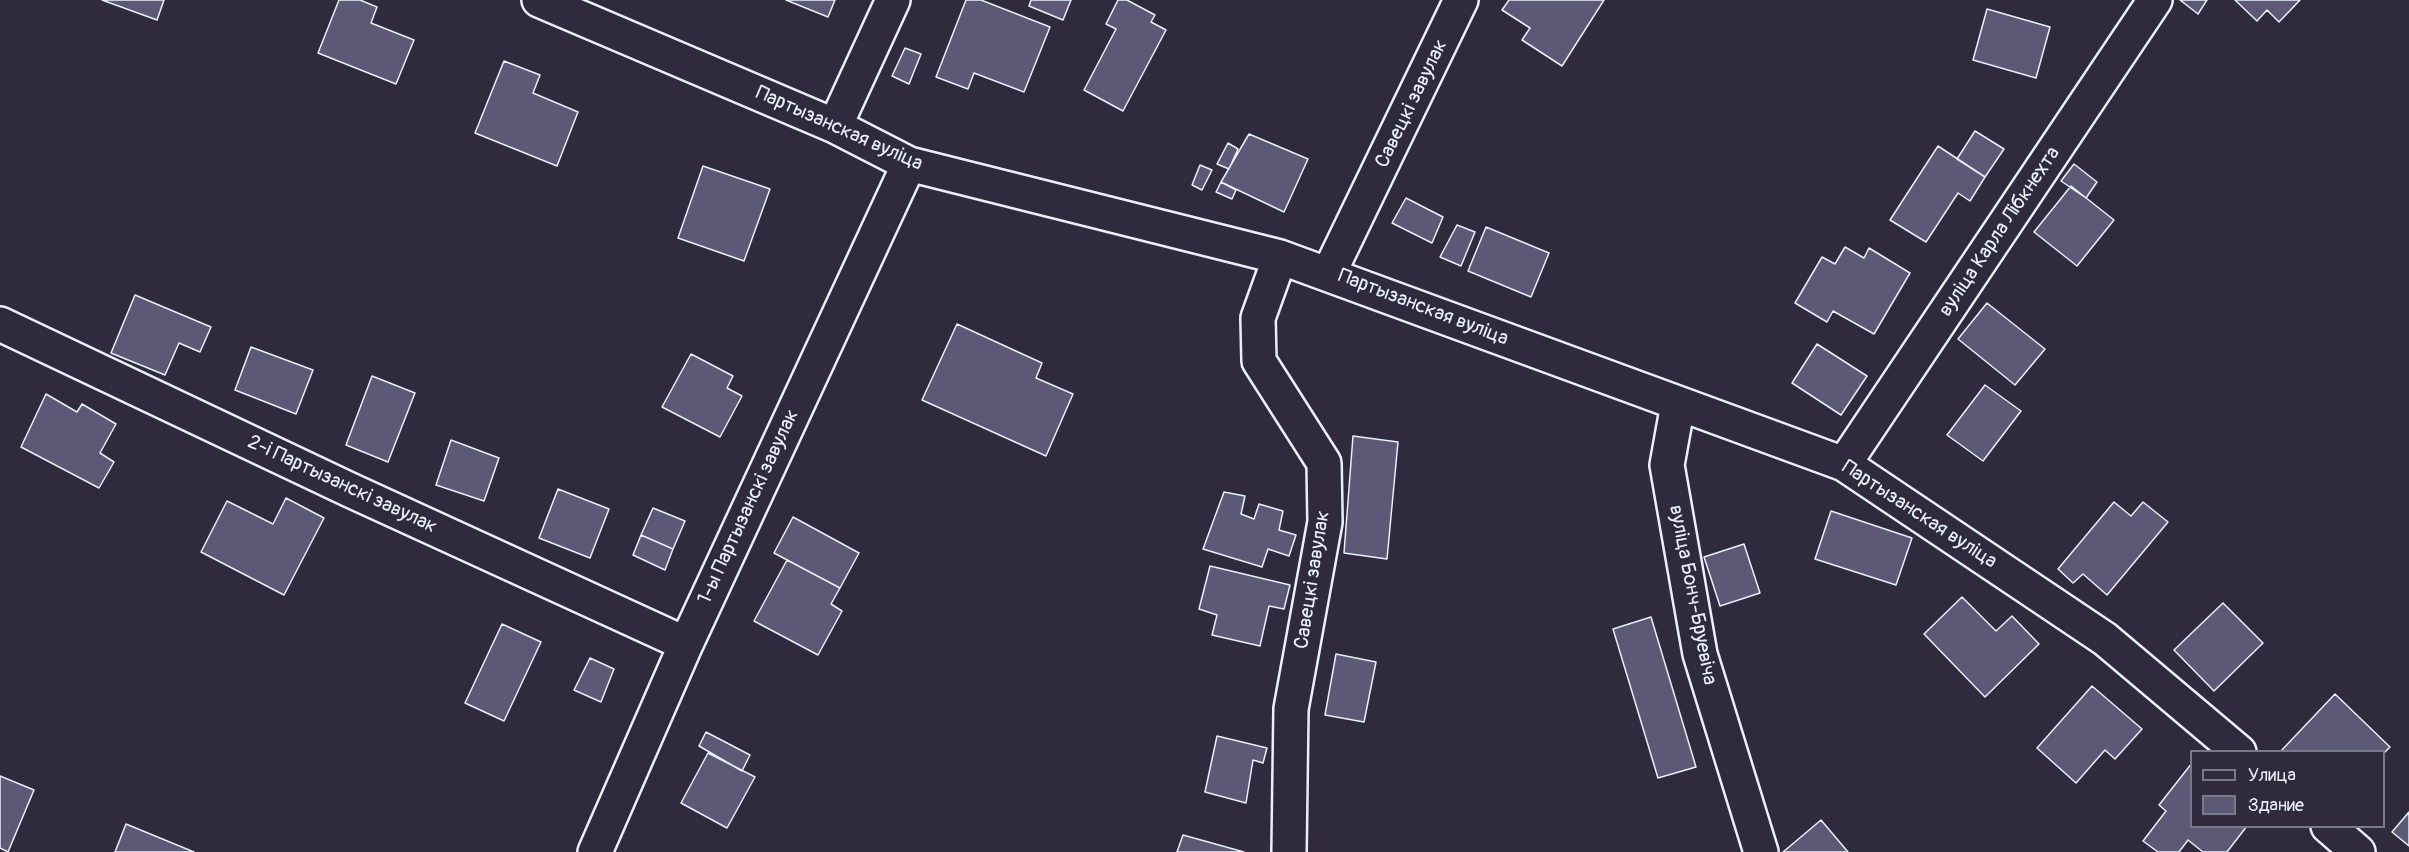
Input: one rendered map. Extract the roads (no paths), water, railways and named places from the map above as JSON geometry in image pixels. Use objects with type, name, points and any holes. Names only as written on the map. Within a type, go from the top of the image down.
[{"type":"street","name":"Партызанская вуліца","points":[[539,0],[835,126],[909,164],[1280,257],[1329,273],[1844,464],[2105,639],[2237,750]]},
{"type":"street","points":[[835,126],[893,0]]},
{"type":"street","name":"Савецкі завулак","points":[[1329,273],[1461,0]]},
{"type":"street","name":"вуліца Карла Лібкнехта","points":[[1844,464],[2155,0]]},
{"type":"street","name":"1-ы Партызанскі завулак","points":[[595,852],[686,644],[909,164]]},
{"type":"street","name":"Савецкі завулак","points":[[1280,257],[1258,318],[1259,361],[1324,464],[1325,522],[1291,709],[1289,852]]},
{"type":"street","name":"2-і Партызанскі завулак","points":[[0,324],[350,490],[686,644]]},
{"type":"street","name":"вуліца Бонч-Бруевіча","points":[[1678,404],[1667,465],[1700,654],[1761,852]]},
{"type":"street","points":[[2330,828],[2358,852]]}]
